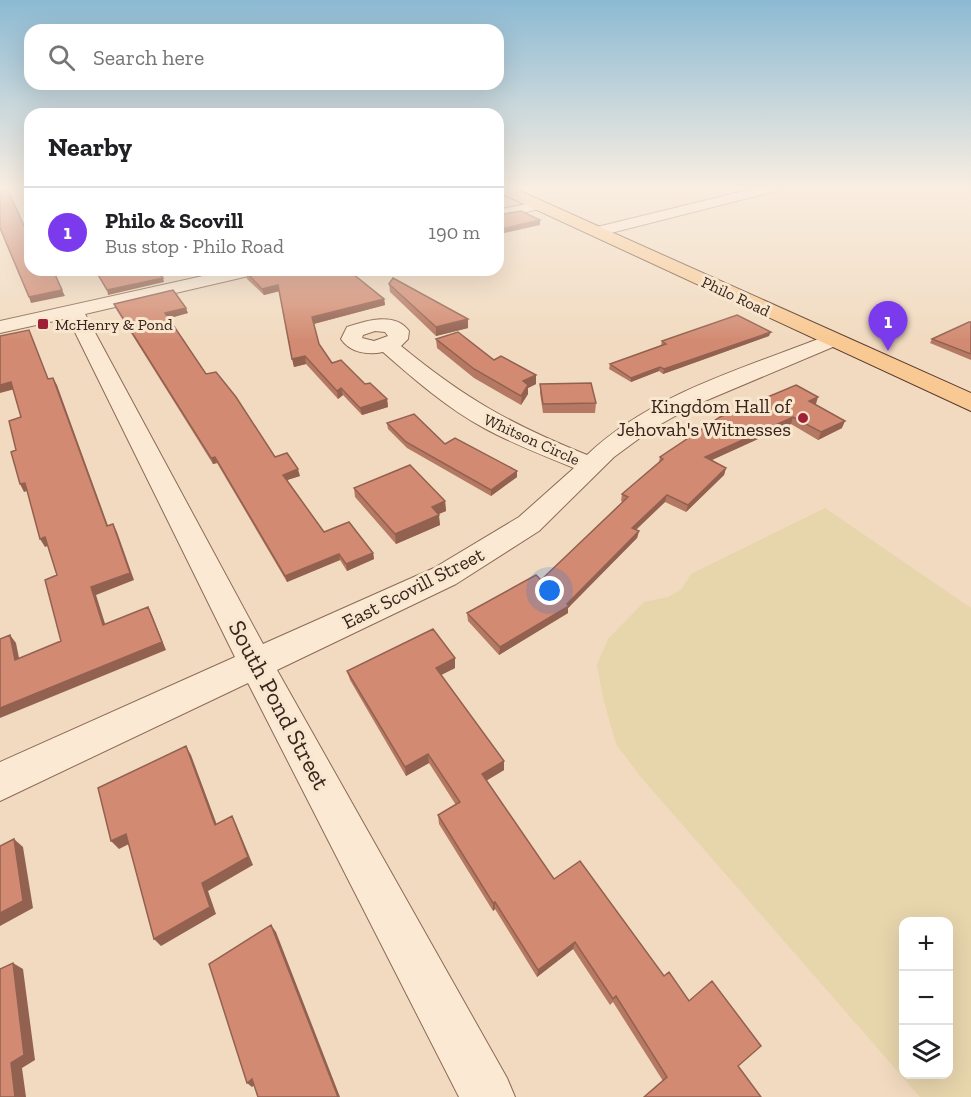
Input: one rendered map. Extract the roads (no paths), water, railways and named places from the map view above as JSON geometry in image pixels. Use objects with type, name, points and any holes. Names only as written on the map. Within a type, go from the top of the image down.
[{"type":"main road","name":"Philo Road","points":[[617,239],[971,403]]},
{"type":"street","points":[[0,327],[74,311],[197,276]]},
{"type":"street","name":"South Pond Street","points":[[74,311],[256,664],[488,1097]]},
{"type":"street","name":"East Scovill Street","points":[[0,782],[473,561],[529,524],[621,438],[662,412],[833,340]]},
{"type":"street","name":"Whitson Circle","points":[[387,345],[436,386],[490,421],[522,438],[592,466]]},
{"type":"place","name":"McHenry & Pond","points":[[43,324]]},
{"type":"place","name":"Philo & Scovill","points":[[888,351]]},
{"type":"place","name":"Kingdom Hall of Jehovah's Witnesses","points":[[803,418]]}]
